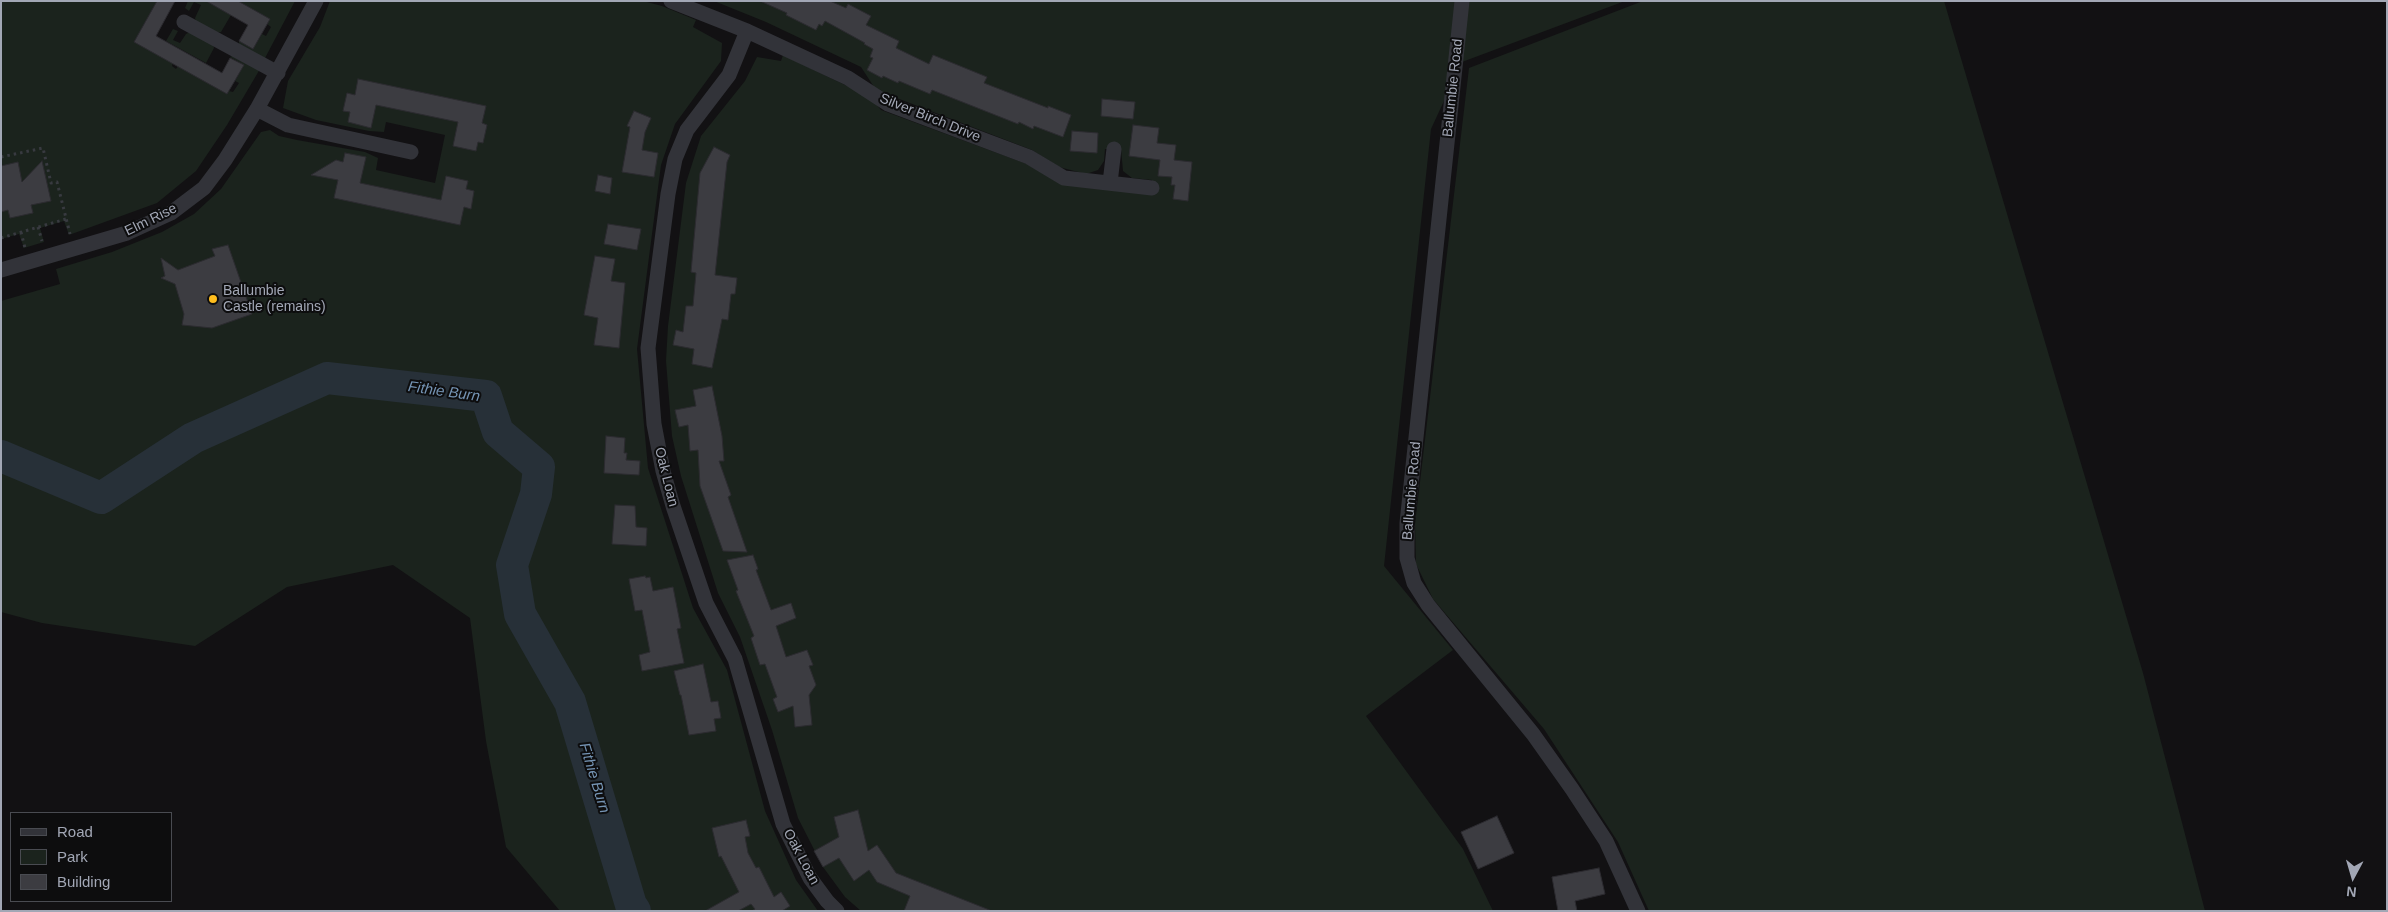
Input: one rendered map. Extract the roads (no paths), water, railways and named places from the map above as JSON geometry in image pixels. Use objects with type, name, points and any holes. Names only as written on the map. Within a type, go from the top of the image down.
[{"type":"street","name":"Elm Rise","points":[[1,270],[127,233],[171,213],[204,188],[225,160],[278,73],[316,1]]},
{"type":"street","name":"Silver Birch Drive","points":[[671,1],[747,31],[848,78],[888,104],[1029,157],[1064,178],[1152,188]]},
{"type":"street","name":"Ballumbie Road","points":[[1462,1],[1407,523],[1407,558],[1414,583],[1428,605],[1533,734],[1572,788],[1606,841],[1638,911]]},
{"type":"street","points":[[184,22],[278,73]]},
{"type":"street","name":"Oak Loan","points":[[747,31],[729,75],[686,130],[675,159],[668,194],[648,348],[654,424],[663,471],[673,506],[706,603],[736,659],[784,824],[810,878],[837,911]]},
{"type":"street","points":[[257,108],[288,125],[411,152]]},
{"type":"street","points":[[1110,183],[1114,149]]},
{"type":"waterway","name":"Fithie Burn","points":[[1,456],[101,498],[193,438],[327,378],[486,396],[498,432],[539,467],[536,494],[512,565],[520,614],[570,702],[631,905],[635,911]]},
{"type":"place","name":"Ballumbie Castle (remains)","points":[[213,299]]}]
